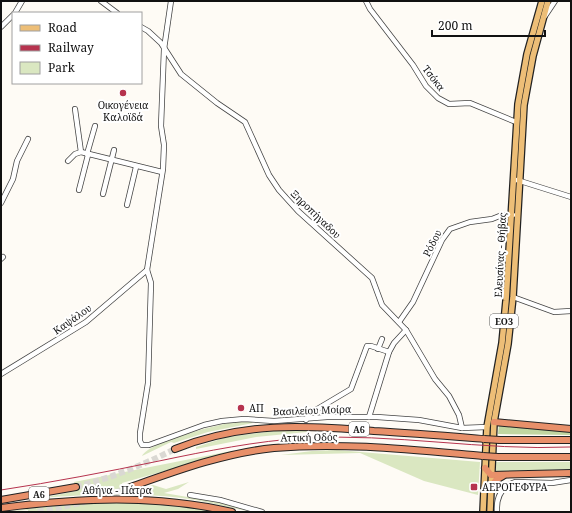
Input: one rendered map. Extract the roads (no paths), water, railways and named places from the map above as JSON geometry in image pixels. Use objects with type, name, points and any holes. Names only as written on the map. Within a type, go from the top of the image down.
[{"type":"highway","points":[[494,422],[571,429]]},
{"type":"highway","name":"Αττική Οδός","points":[[175,448],[204,438],[235,431],[296,426],[500,440],[571,440]]},
{"type":"highway","name":"Αττική Οδός","points":[[125,489],[211,460],[273,448],[306,446],[369,448],[498,457],[571,457]]},
{"type":"highway","points":[[485,468],[491,475],[571,472]]},
{"type":"highway","points":[[490,488],[499,477],[504,475]]},
{"type":"highway","name":"Α6","points":[[1,500],[76,487]]},
{"type":"highway","name":"Αθήνα - Πάτρα","points":[[1,508],[79,500],[132,499],[180,503],[232,512]]},
{"type":"main road","name":"Ελευσίνας - Θήβας","points":[[516,180],[516,122],[524,65],[542,1]]},
{"type":"main road","name":"Ελευσίνας - Θήβας","points":[[483,512],[487,428],[504,322],[516,180],[526,90],[533,56],[548,1]]},
{"type":"main road","name":"Ελευσίνας - Θήβας","points":[[490,512],[494,422],[508,344],[513,297],[514,215]]},
{"type":"main road","points":[[487,428],[494,422]]},
{"type":"street","points":[[16,12],[22,1]]},
{"type":"street","points":[[101,1],[116,12]]},
{"type":"street","points":[[147,270],[164,157],[161,126],[164,49],[172,1]]},
{"type":"street","name":"Τσόκα","points":[[366,1],[370,9],[426,86],[438,98],[449,104],[470,103],[516,122]]},
{"type":"street","points":[[544,17],[555,1]]},
{"type":"street","points":[[1,27],[12,17]]},
{"type":"street","name":"Ξηροπήγαδου","points":[[142,28],[157,39],[181,74],[216,103],[245,122],[269,175],[279,190],[323,234],[372,278],[382,305],[406,330],[435,379],[449,396],[459,415],[462,428]]},
{"type":"street","points":[[75,109],[80,152]]},
{"type":"street","points":[[79,190],[94,126]]},
{"type":"street","points":[[1,203],[13,179],[17,161],[28,139]]},
{"type":"street","points":[[104,194],[114,150]]},
{"type":"street","points":[[68,161],[75,154],[80,152],[136,167],[162,172]]},
{"type":"street","points":[[127,205],[136,167]]},
{"type":"street","points":[[516,180],[571,197]]},
{"type":"street","name":"Ρόδου","points":[[399,322],[413,302],[442,240],[450,229],[470,222],[514,215]]},
{"type":"street","name":"Καψάλου","points":[[1,374],[86,322],[147,270]]},
{"type":"street","name":"Βασιλείου Μοίρα","points":[[147,270],[151,283],[148,383],[140,433],[140,441],[142,445],[149,445],[186,431],[222,421],[244,419],[274,421],[306,420],[327,417],[369,417],[413,419],[462,428],[487,428]]},
{"type":"street","points":[[513,297],[554,312],[571,311]]},
{"type":"street","points":[[369,417],[389,352],[394,343],[406,330]]},
{"type":"street","points":[[378,349],[382,338]]},
{"type":"street","points":[[306,420],[314,411],[350,390],[366,346],[389,352]]},
{"type":"street","points":[[497,512],[497,499],[500,493],[510,484],[515,482],[552,483],[571,480]]},
{"type":"street","points":[[190,495],[220,500],[262,512]]},
{"type":"tunnel","points":[[76,487],[127,471],[175,449]]},
{"type":"tunnel","points":[[98,499],[125,489]]},
{"type":"tunnel","points":[[38,512],[85,502]]},
{"type":"railway","points":[[1,490],[80,477],[232,447],[268,441],[305,438],[372,438],[504,447],[571,447]]},
{"type":"place","name":"Οικογένεια Καλοϊδά","points":[[123,93]]},
{"type":"place","name":"ΑΠ","points":[[241,408]]},
{"type":"place","name":"ΑΕΡΟΓΕΦΥΡΑ","points":[[474,487]]}]
